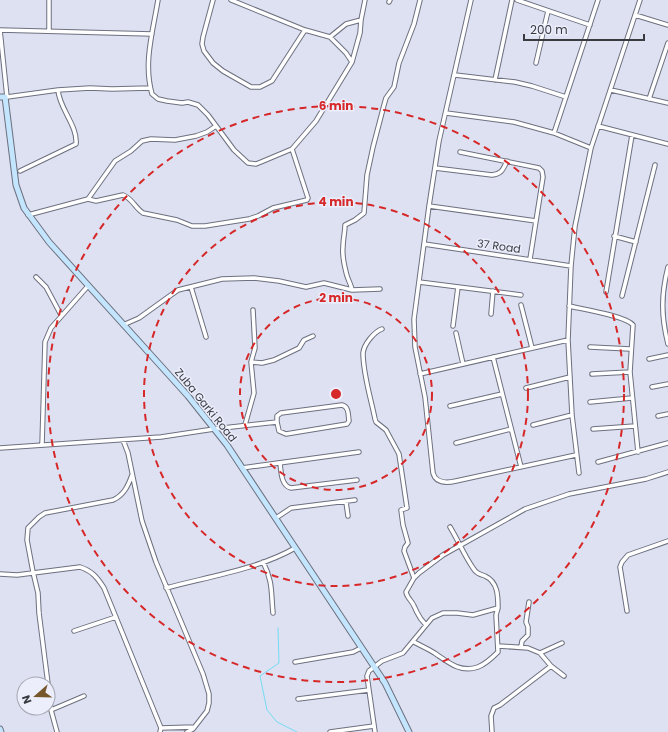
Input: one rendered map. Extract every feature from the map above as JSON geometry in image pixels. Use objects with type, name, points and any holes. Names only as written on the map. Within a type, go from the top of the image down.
[{"type":"main road","name":"Zuba Garki Road","points":[[4,97],[16,185],[28,215],[48,242],[188,396],[214,429],[276,518],[385,683],[396,702],[409,732]]},
{"type":"street","points":[[49,0],[49,30]]},
{"type":"street","points":[[158,0],[148,60],[148,73],[152,94],[158,98],[182,103],[188,102],[198,105],[203,109],[234,150],[248,163],[256,164],[292,149],[316,121],[352,62],[360,33],[365,0]]},
{"type":"street","points":[[213,0],[203,37],[202,44],[204,51],[213,63],[223,71],[251,87],[260,87],[272,81],[305,30]]},
{"type":"street","points":[[231,0],[305,30],[330,37],[346,53],[352,62]]},
{"type":"street","points":[[352,290],[346,274],[342,247],[345,239],[345,225],[364,213],[367,176],[384,105],[386,98],[394,87],[399,63],[414,24],[420,0]]},
{"type":"street","points":[[471,0],[439,141],[414,319],[414,335],[425,397],[433,472],[436,479],[441,482],[456,482],[576,455]]},
{"type":"street","points":[[495,80],[512,0]]},
{"type":"street","points":[[517,0],[590,25]]},
{"type":"street","points":[[554,133],[598,0]]},
{"type":"street","points":[[579,473],[572,416],[568,340],[571,266],[575,226],[598,126],[640,0]]},
{"type":"street","points":[[536,63],[548,11]]},
{"type":"street","points":[[635,15],[668,25]]},
{"type":"street","points":[[330,37],[346,24],[361,20]]},
{"type":"street","points":[[150,88],[90,88],[58,90],[4,97],[0,30],[49,30],[152,34]]},
{"type":"street","points":[[649,99],[668,44]]},
{"type":"street","points":[[455,75],[532,86],[566,97]]},
{"type":"street","points":[[20,171],[76,144],[73,130],[59,101],[58,90]]},
{"type":"street","points":[[611,90],[668,103]]},
{"type":"street","points":[[446,113],[514,122],[554,133],[592,148]]},
{"type":"street","points":[[88,199],[115,161],[131,151],[142,141],[151,139],[175,140],[196,136],[207,132],[216,126]]},
{"type":"street","points":[[598,126],[668,144]]},
{"type":"street","points":[[606,292],[614,236],[632,135]]},
{"type":"street","points":[[28,215],[88,199],[96,201],[123,195],[131,200],[143,213],[177,220],[192,226],[205,226],[249,219],[273,208],[307,200],[308,198],[292,149]]},
{"type":"street","points":[[460,152],[539,168],[542,171],[543,177],[530,259]]},
{"type":"street","points":[[435,168],[492,175],[500,174],[507,161]]},
{"type":"street","points":[[622,296],[654,165]]},
{"type":"street","points":[[429,206],[536,221]]},
{"type":"street","points":[[614,236],[636,242]]},
{"type":"street","name":"37 Road","points":[[424,244],[571,266]]},
{"type":"street","points":[[668,267],[663,289],[662,310],[663,326],[668,344]]},
{"type":"street","points":[[36,277],[46,287],[61,316]]},
{"type":"street","points":[[123,325],[139,318],[178,290],[222,279],[240,277],[279,281],[306,287],[324,283],[352,290],[380,289]]},
{"type":"street","points":[[419,282],[521,295]]},
{"type":"street","points":[[42,445],[45,342],[51,328],[88,286]]},
{"type":"street","points":[[191,287],[206,337]]},
{"type":"street","points":[[453,326],[458,287]]},
{"type":"street","points":[[490,314],[493,292]]},
{"type":"street","points":[[521,305],[532,348]]},
{"type":"street","points":[[569,306],[613,316],[631,322],[633,330],[630,349],[630,372],[638,452]]},
{"type":"street","points":[[245,425],[254,393],[251,362],[255,348],[253,310]]},
{"type":"street","points":[[382,329],[377,331],[371,338],[365,346],[363,352],[366,375],[376,422],[386,430],[399,454],[407,508],[401,510],[408,543],[404,551],[414,578]]},
{"type":"street","points":[[456,333],[463,364]]},
{"type":"street","points":[[251,362],[262,363],[274,360],[299,348],[304,340],[313,336]]},
{"type":"street","points":[[420,374],[568,340]]},
{"type":"street","points":[[590,346],[630,349]]},
{"type":"street","points":[[649,359],[668,356]]},
{"type":"street","points":[[493,357],[521,467]]},
{"type":"street","points":[[592,374],[630,372]]},
{"type":"street","points":[[526,388],[570,377]]},
{"type":"street","points":[[652,387],[668,384]]},
{"type":"street","points":[[450,406],[502,394]]},
{"type":"street","points":[[590,402],[632,398]]},
{"type":"street","points":[[342,405],[347,408],[349,420],[347,424],[343,426],[286,434],[280,431],[277,422],[277,416],[281,413],[342,405]]},
{"type":"street","points":[[658,416],[668,414]]},
{"type":"street","points":[[533,425],[572,416]]},
{"type":"street","points":[[0,448],[161,437],[277,422]]},
{"type":"street","points":[[593,429],[635,426]]},
{"type":"street","points":[[456,443],[511,429]]},
{"type":"street","points":[[123,440],[128,453],[142,521],[166,588],[203,674],[209,694],[207,710],[194,727],[187,732]]},
{"type":"street","points":[[598,462],[668,444]]},
{"type":"street","points":[[242,468],[359,452]]},
{"type":"street","points":[[280,463],[282,478],[288,488],[357,480]]},
{"type":"street","points":[[426,625],[418,617],[414,604],[407,596],[406,592],[414,578],[443,555],[525,509],[584,491],[646,479],[668,472]]},
{"type":"street","points":[[47,676],[38,593],[27,540],[28,528],[39,517],[45,514],[117,498],[127,488],[132,474]]},
{"type":"street","points":[[276,518],[291,508],[355,500]]},
{"type":"street","points":[[346,502],[348,516]]},
{"type":"street","points":[[414,642],[431,651],[453,666],[467,669],[478,667],[487,662],[498,652],[499,646],[496,615],[498,608],[498,594],[494,584],[487,577],[478,574],[472,567],[450,527]]},
{"type":"street","points":[[627,611],[620,567],[622,562],[628,555],[668,541]]},
{"type":"street","points":[[166,588],[263,562],[295,548]]},
{"type":"street","points":[[263,562],[270,577],[272,586],[271,594],[273,613]]},
{"type":"street","points":[[0,574],[17,575],[80,567],[89,570],[96,575],[104,588],[116,617],[160,730],[194,727]]},
{"type":"street","points":[[521,648],[522,641],[528,634],[526,622],[529,602]]},
{"type":"street","points":[[375,732],[367,673],[374,666],[388,658],[404,654],[432,618],[443,613],[473,615],[498,608]]},
{"type":"street","points":[[74,631],[116,617]]},
{"type":"street","points":[[540,653],[562,643]]},
{"type":"street","points":[[499,646],[528,648],[540,653],[551,666],[564,676]]},
{"type":"street","points":[[295,662],[353,652],[361,648]]},
{"type":"street","points":[[492,732],[491,716],[494,708],[551,666]]},
{"type":"street","points":[[298,699],[369,690]]},
{"type":"street","points":[[56,708],[84,696]]},
{"type":"street","points":[[53,716],[56,732]]},
{"type":"street","points":[[330,732],[374,726]]},
{"type":"waterway","points":[[278,628],[279,663],[260,676],[267,710],[277,722],[297,732]]}]
